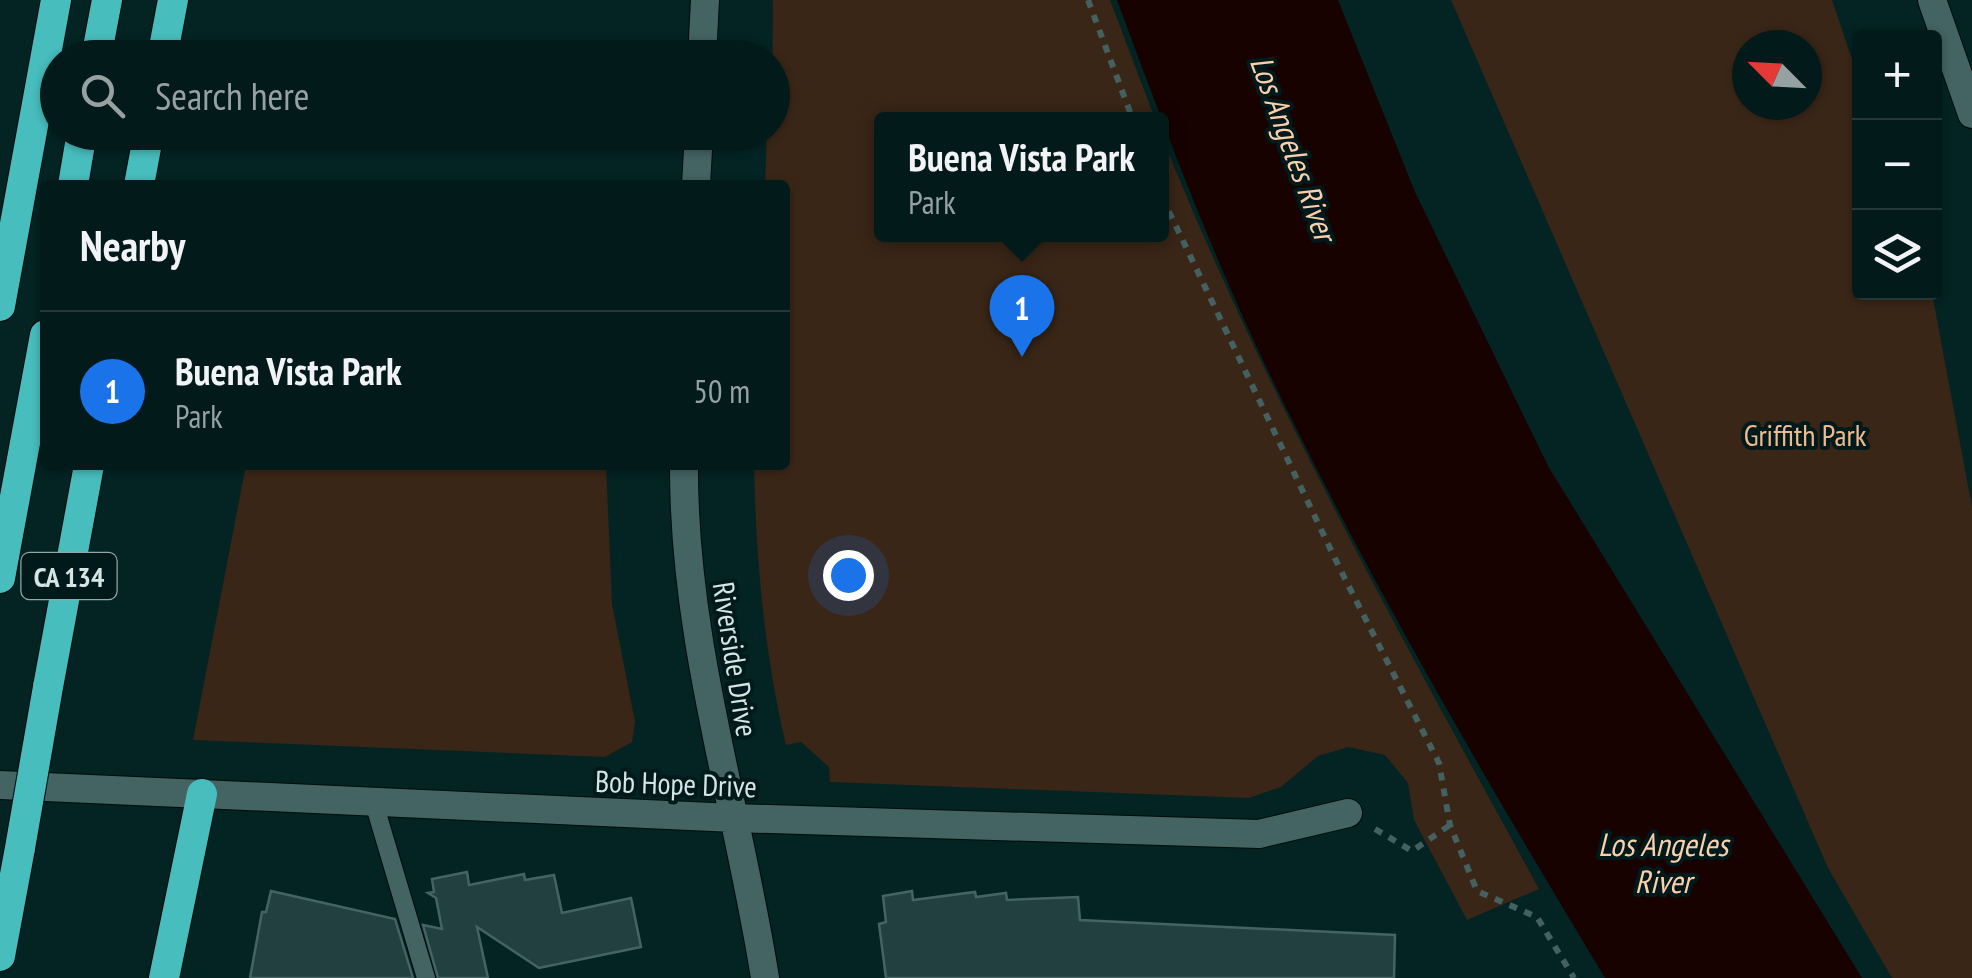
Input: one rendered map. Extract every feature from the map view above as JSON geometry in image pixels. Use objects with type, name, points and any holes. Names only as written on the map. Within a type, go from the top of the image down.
[{"type":"highway","points":[[49,40],[56,0]]},
{"type":"highway","points":[[99,40],[107,0]]},
{"type":"highway","points":[[165,40],[173,0]]},
{"type":"highway","points":[[0,306],[40,87]]},
{"type":"highway","points":[[73,180],[79,150]]},
{"type":"highway","points":[[140,180],[146,150]]},
{"type":"highway","points":[[0,578],[40,361]]},
{"type":"highway","name":"CA 134","points":[[0,956],[6,885],[20,848],[88,470]]},
{"type":"highway","points":[[164,978],[202,794]]},
{"type":"main road","points":[[703,40],[705,0]]},
{"type":"main road","points":[[1932,0],[1972,114]]},
{"type":"main road","points":[[696,180],[698,150]]},
{"type":"main road","name":"Riverside Drive","points":[[684,470],[695,636],[748,872],[766,978]]},
{"type":"main road","name":"Bob Hope Drive","points":[[0,784],[734,818],[1259,834],[1348,813]]},
{"type":"lane","points":[[374,802],[426,978]]},
{"type":"path","points":[[1088,0],[1130,112]]},
{"type":"path","points":[[1169,212],[1331,552],[1440,763],[1450,825],[1477,891],[1536,917],[1574,978]]},
{"type":"path","points":[[1348,813],[1412,851],[1450,825]]},
{"type":"green space","points":[[773,0],[1110,0],[1152,112],[874,112],[874,242],[1169,242],[1169,154],[1292,425],[1539,889],[1467,920],[1414,820],[1408,783],[1385,755],[1348,747],[1318,756],[1281,787],[1249,798],[830,782],[829,767],[801,742],[786,745],[762,606],[754,470],[790,470],[790,180],[765,180],[766,150],[790,150],[790,40],[773,40]]},
{"type":"green space","name":"Griffith Park","points":[[1451,0],[1832,0],[1852,59],[1852,300],[1933,300],[1972,507],[1972,978],[1892,978],[1828,868]]},
{"type":"green space","points":[[245,470],[606,470],[612,604],[635,722],[632,742],[605,757],[193,740]]},
{"type":"water","name":"Los Angeles River","points":[[1117,0],[1338,0],[1415,192],[1548,466],[1862,978],[1605,978],[1431,682],[1309,454],[1209,238],[1169,138],[1169,112],[1159,112]]},
{"type":"building","points":[[467,872],[469,885],[524,874],[525,880],[554,875],[562,913],[631,898],[641,947],[539,968],[477,927],[488,978],[438,978],[423,925],[442,929],[436,898],[428,893],[434,892],[432,879]]},
{"type":"building","points":[[271,891],[395,919],[413,978],[250,978],[262,912],[266,912]]},
{"type":"building","points":[[912,891],[913,900],[975,892],[976,897],[1006,893],[1007,900],[1078,897],[1080,920],[1395,935],[1394,978],[886,978],[879,924],[886,922],[883,896]]},
{"type":"place","name":"Buena Vista Park","points":[[1022,357]]}]
